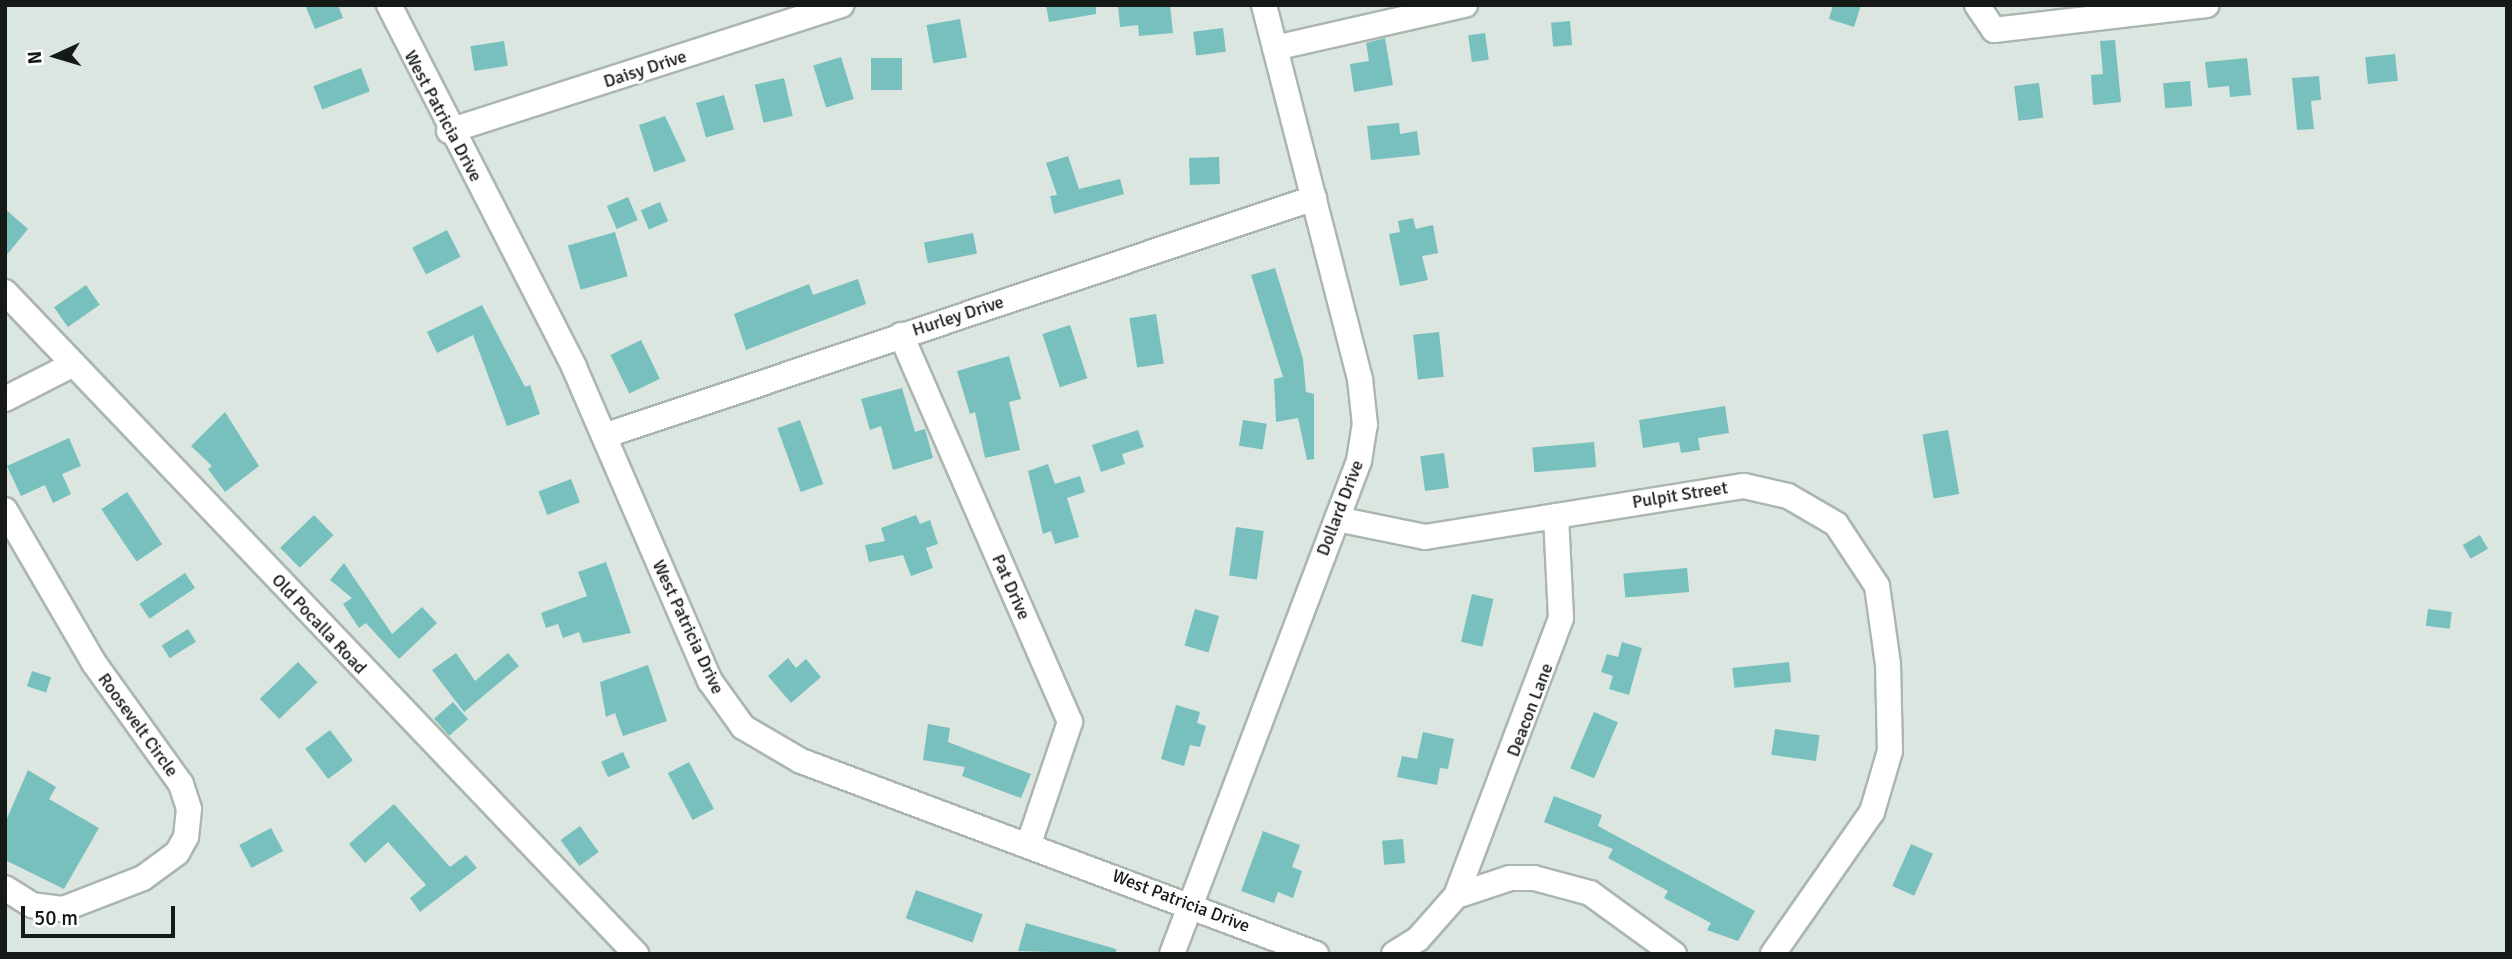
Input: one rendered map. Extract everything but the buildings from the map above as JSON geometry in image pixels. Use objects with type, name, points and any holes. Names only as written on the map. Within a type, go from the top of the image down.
[{"type":"street","name":"West Patricia Drive","points":[[389,5],[449,131],[527,271],[604,436],[710,681],[743,727],[801,761],[1191,903],[1316,954]]},
{"type":"street","name":"Daisy Drive","points":[[449,131],[841,5]]},
{"type":"street","name":"Dollard Drive","points":[[1172,954],[1359,461],[1364,406],[1264,5]]},
{"type":"street","points":[[1275,48],[1465,5]]},
{"type":"street","points":[[1977,5],[1994,30],[2207,5]]},
{"type":"street","name":"Hurley Drive","points":[[604,436],[1314,198]]},
{"type":"street","name":"Old Pocalla Road","points":[[5,292],[636,954]]},
{"type":"street","name":"Pat Drive","points":[[901,335],[1070,722],[1029,843]]},
{"type":"street","points":[[5,399],[74,364]]},
{"type":"street","name":"Pulpit Street","points":[[1337,519],[1425,537],[1725,487],[1765,489],[1814,508],[1836,524],[1866,562],[1883,614],[1890,751],[1884,781],[1859,832],[1773,954]]},
{"type":"street","name":"Roosevelt Circle","points":[[5,510],[94,663],[181,784],[189,809],[186,837],[177,853],[131,883],[63,909],[32,905],[5,888]]},
{"type":"street","name":"Deacon Lane","points":[[1456,897],[1561,618],[1556,516]]},
{"type":"street","points":[[1394,954],[1418,939],[1456,897],[1510,878],[1554,881],[1590,893],[1674,954]]}]
